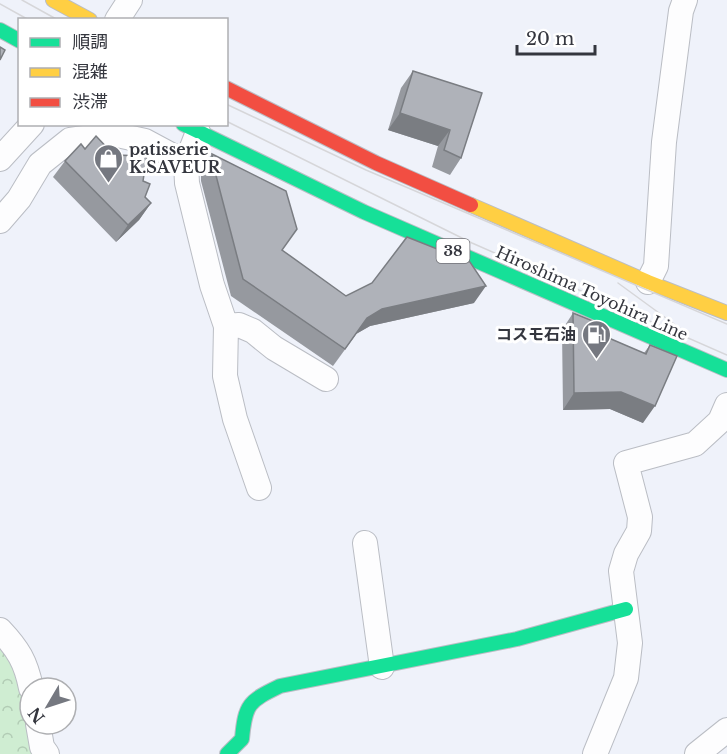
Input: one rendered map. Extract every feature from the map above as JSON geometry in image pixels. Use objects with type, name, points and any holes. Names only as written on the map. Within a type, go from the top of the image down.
[{"type":"main road","points":[[53,0],[86,18]]},
{"type":"main road","points":[[0,30],[18,40]]},
{"type":"main road","name":"Hiroshima Toyohira Line","points":[[228,89],[376,163],[648,282],[727,313]]},
{"type":"main road","name":"Hiroshima Toyohira Line","points":[[191,128],[364,212],[727,370]]},
{"type":"main road","points":[[227,754],[242,739],[244,716],[254,699],[280,686],[517,639],[626,609]]},
{"type":"street","points":[[118,18],[129,0]]},
{"type":"street","points":[[648,282],[656,266],[664,142],[681,11],[685,0]]},
{"type":"street","points":[[0,159],[30,126]]},
{"type":"street","points":[[191,128],[186,163],[187,183],[212,285],[226,326],[225,376],[235,420],[259,488]]},
{"type":"street","points":[[0,221],[19,199],[40,164],[70,140],[113,134],[145,141],[186,163]]},
{"type":"street","points":[[226,326],[239,325],[253,331],[274,348],[326,378]]},
{"type":"street","points":[[595,754],[626,678],[630,643],[621,571],[626,554],[639,531],[640,517],[626,463],[695,444],[720,421],[727,405]]},
{"type":"street","points":[[365,543],[382,667]]},
{"type":"street","points":[[0,630],[17,647],[28,676]]},
{"type":"street","points":[[697,754],[727,730]]},
{"type":"street","points":[[40,736],[42,747],[47,754]]},
{"type":"green space","points":[[0,645],[15,667],[18,682],[18,736],[29,736],[33,754],[0,754]]},
{"type":"building","points":[[0,47],[5,50],[0,60]]},
{"type":"building","points":[[413,71],[482,93],[461,158],[444,150],[450,130],[400,113]]},
{"type":"building","points":[[96,136],[114,155],[147,156],[143,181],[150,184],[145,197],[151,203],[128,225],[65,161],[81,144],[85,149]]},
{"type":"building","points":[[212,154],[286,191],[297,229],[282,250],[346,296],[372,283],[407,237],[470,262],[486,286],[382,309],[367,318],[345,349],[243,279]]},
{"type":"building","points":[[573,313],[605,326],[604,336],[646,354],[650,345],[677,356],[655,406],[621,392],[574,393]]},
{"type":"tram line","points":[[22,0],[54,18]]},
{"type":"tram line","points":[[0,4],[25,18]]},
{"type":"tram line","points":[[228,105],[366,170],[727,324]]},
{"type":"tram line","points":[[228,122],[472,243],[727,355]]},
{"type":"tram line","points":[[618,283],[681,329]]},
{"type":"traffic: fast","points":[[0,30],[18,40]]},
{"type":"traffic: fast","points":[[187,126],[364,212],[727,370]]},
{"type":"traffic: fast","points":[[227,754],[242,739],[245,718],[251,705],[261,696],[280,686],[517,639],[626,609]]},
{"type":"traffic: slow","points":[[53,0],[86,18]]},
{"type":"traffic: slow","points":[[471,205],[648,282],[727,313]]},
{"type":"traffic: jam","points":[[228,89],[376,163],[471,205]]},
{"type":"place","name":"patisserie K.SAVEUR","points":[[108,184]]},
{"type":"place","name":"コスモ石油","points":[[597,360]]}]
